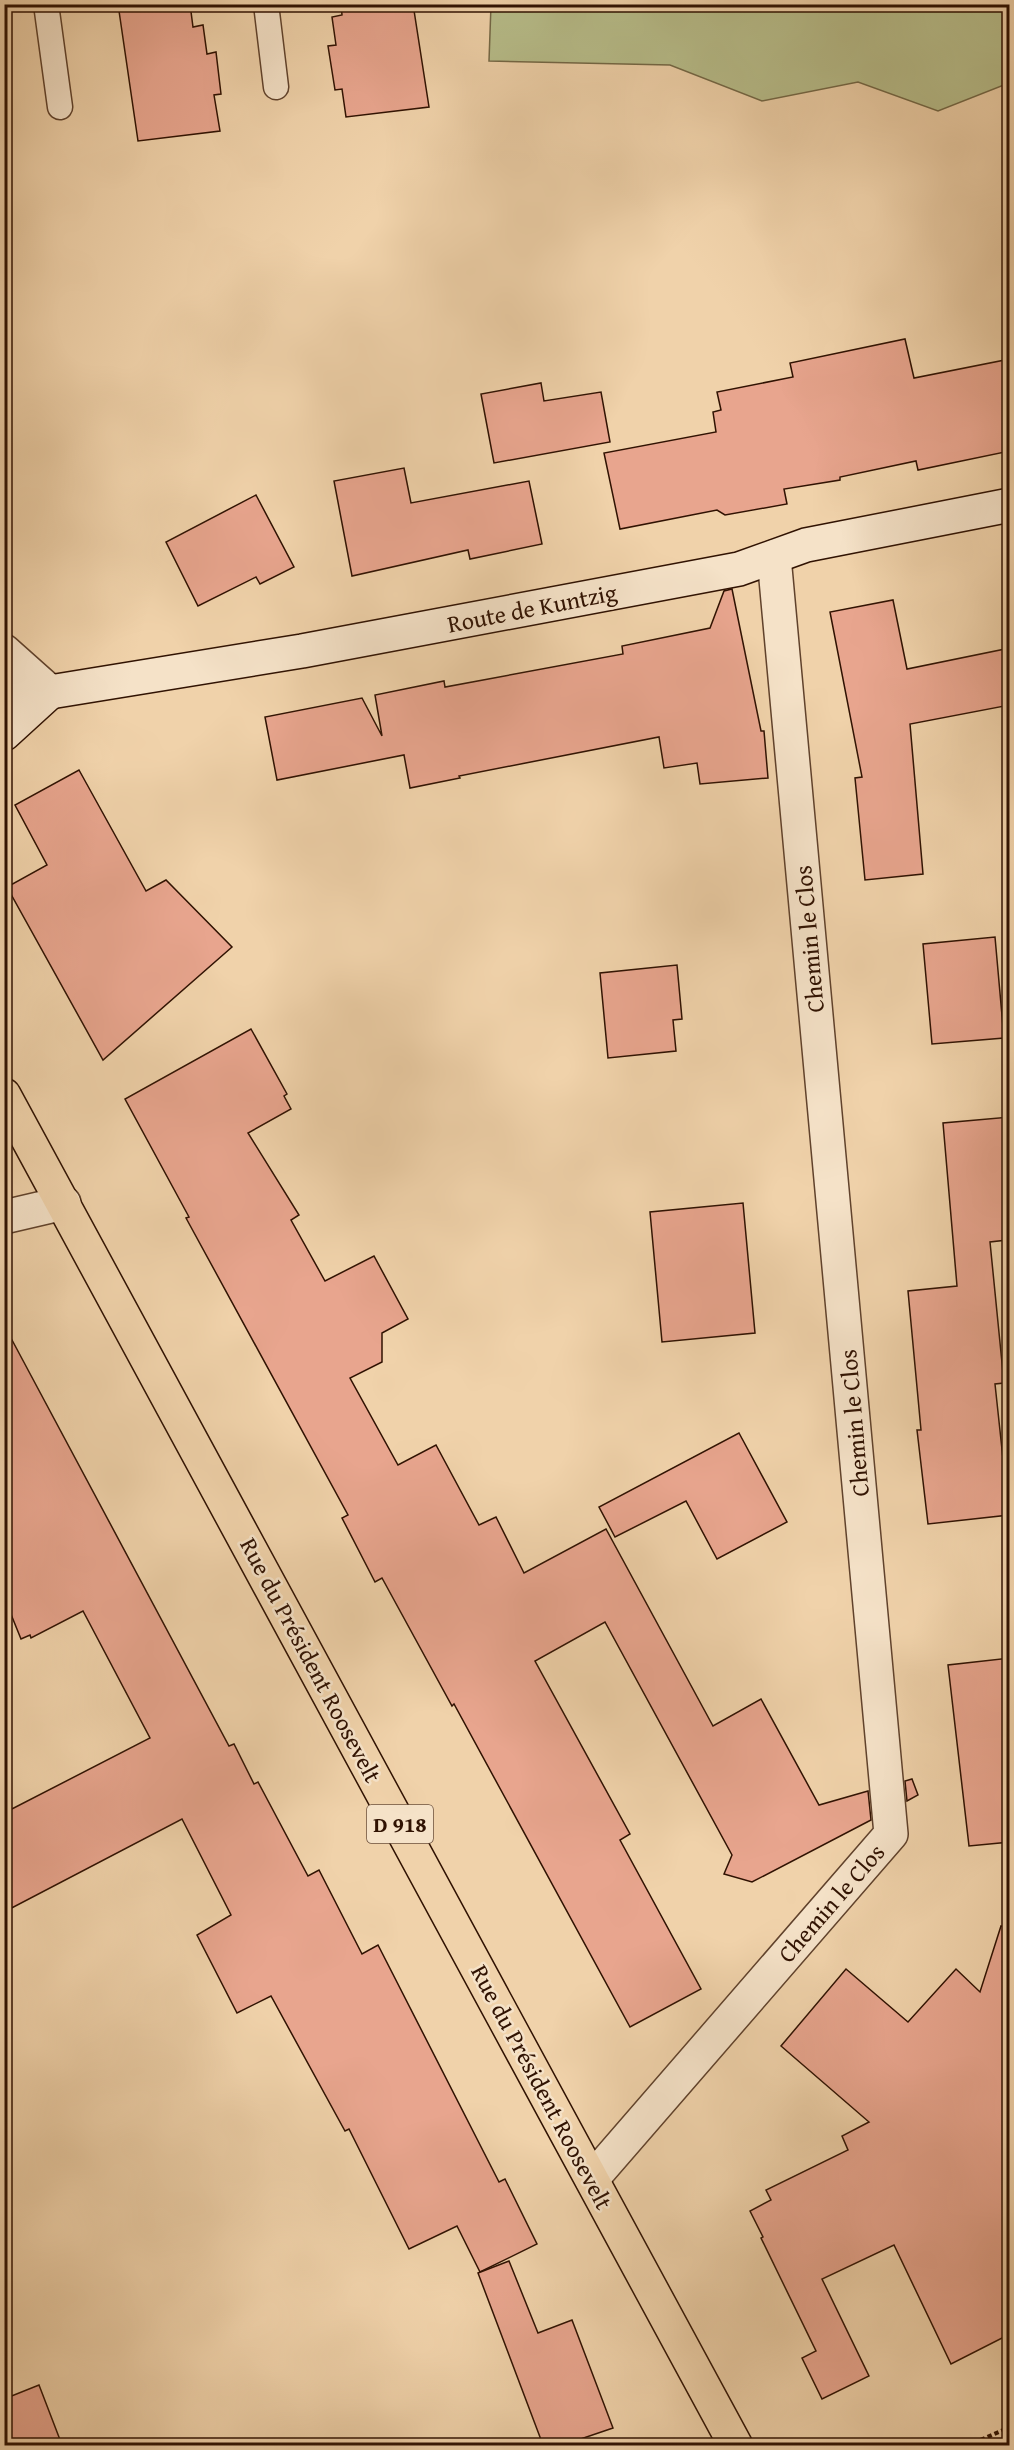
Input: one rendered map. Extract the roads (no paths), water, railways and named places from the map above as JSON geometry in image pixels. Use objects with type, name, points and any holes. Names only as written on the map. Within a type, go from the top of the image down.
[{"type":"main road","name":"Rue du Président Roosevelt","points":[[4,1095],[736,2445]]},
{"type":"street","name":"Route de Kuntzig","points":[[4,693],[50,692],[325,647],[739,569],[806,545],[1010,505]]},
{"type":"street","name":"Chemin le Clos","points":[[592,2179],[891,1834],[774,557]]},
{"type":"street","points":[[4,651],[50,692],[4,734]]},
{"type":"street","points":[[4,1217],[64,1203]]},
{"type":"lane","points":[[46,4],[60,107]]},
{"type":"lane","points":[[266,4],[276,87]]}]
